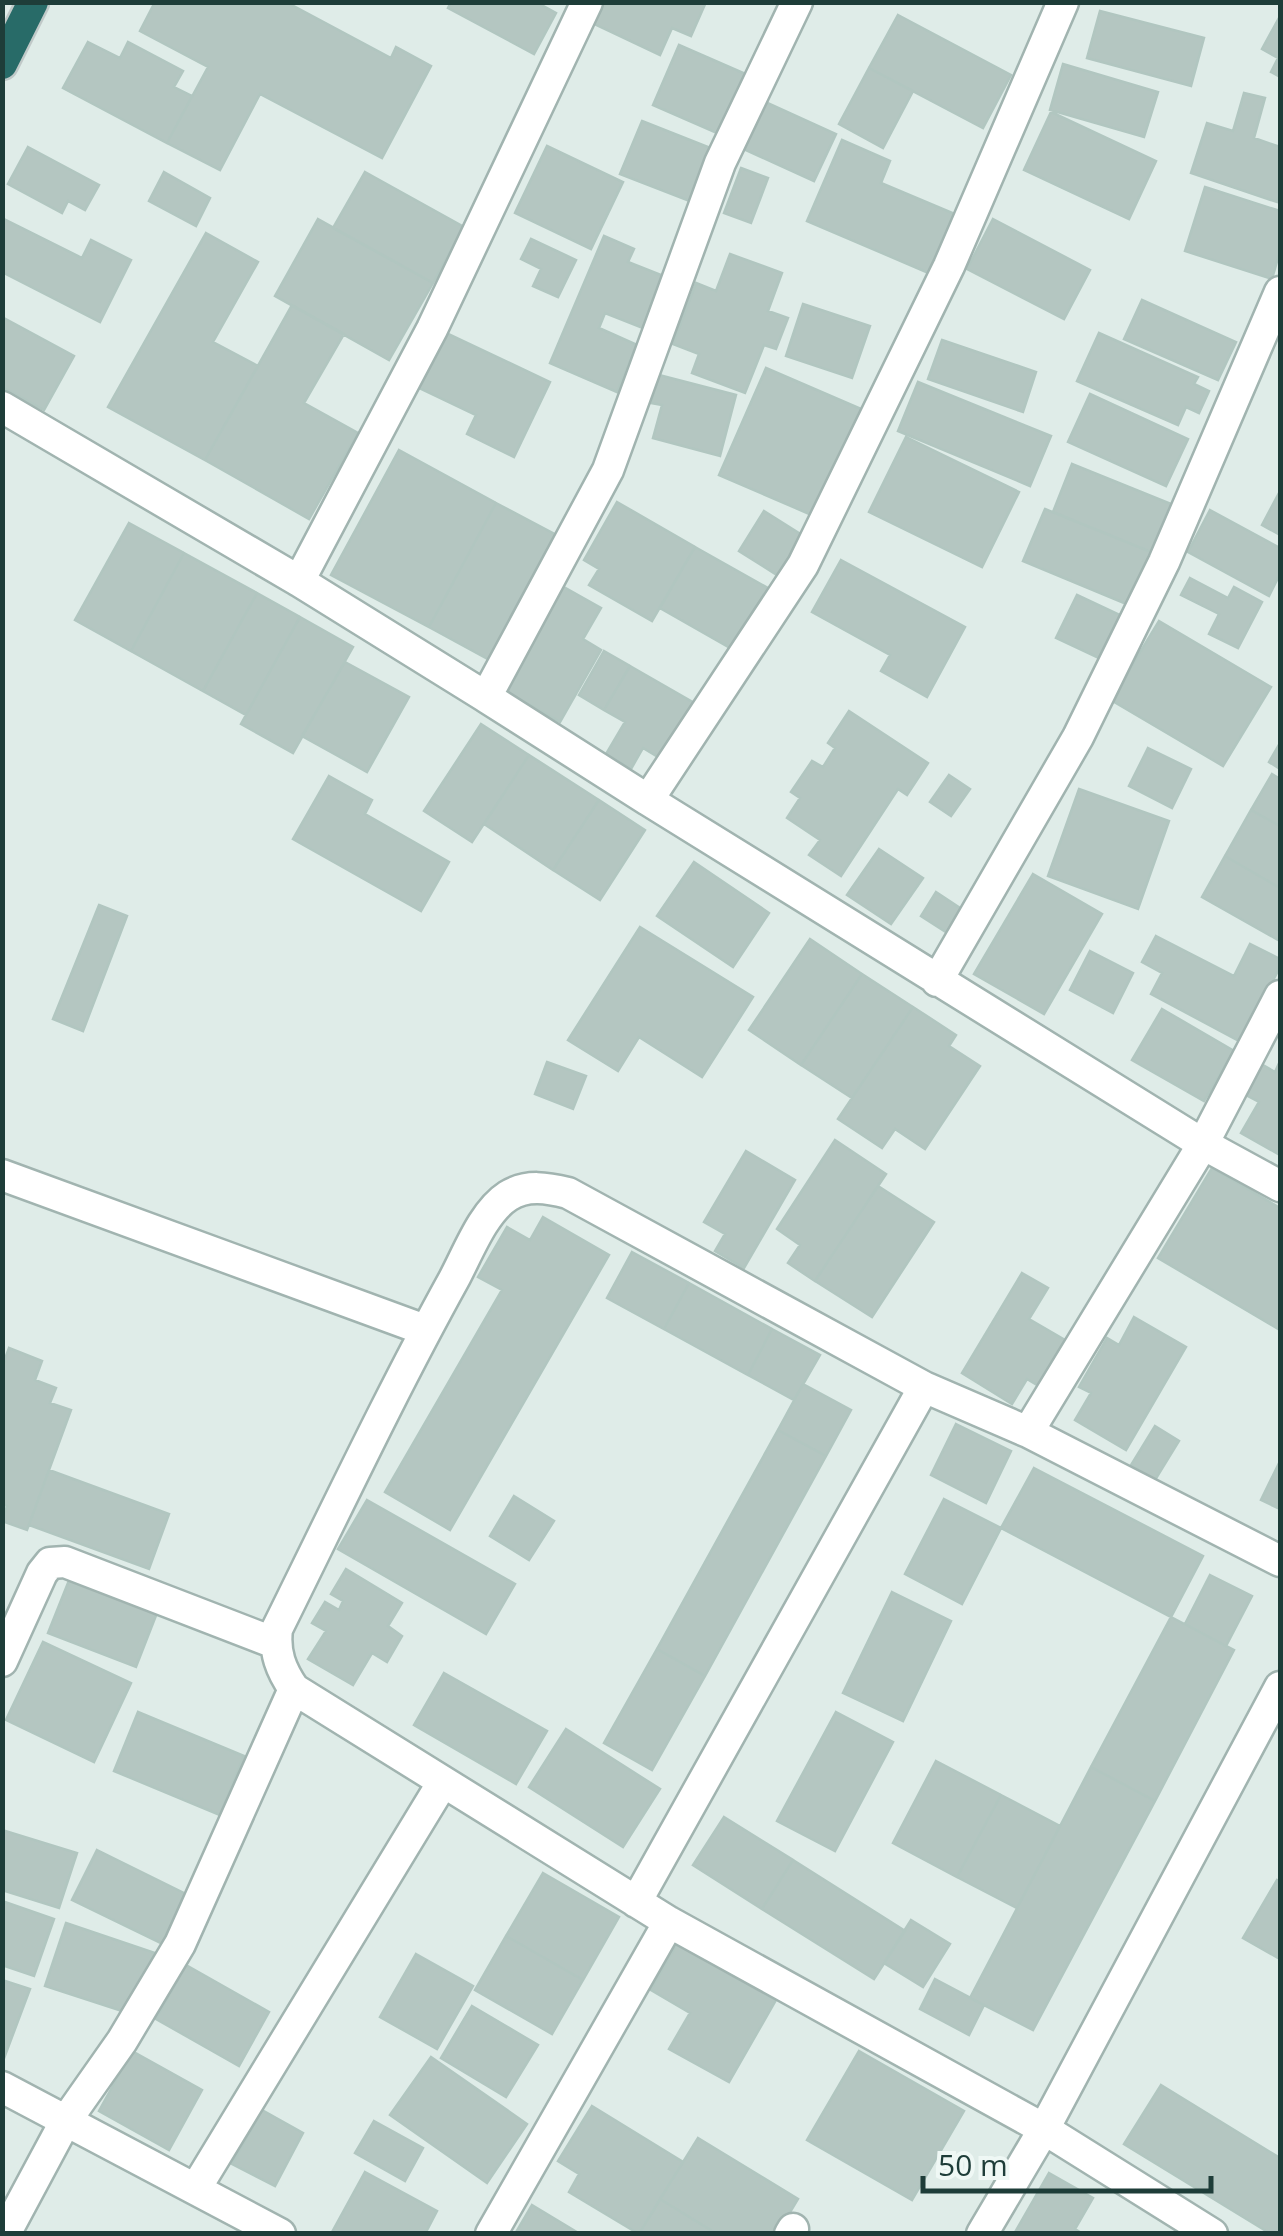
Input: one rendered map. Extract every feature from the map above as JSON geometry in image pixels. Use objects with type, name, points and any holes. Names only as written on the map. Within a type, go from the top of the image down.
[{"type":"highway","points":[[2,64],[33,2]]},
{"type":"street","points":[[299,581],[432,329],[587,2]]},
{"type":"street","points":[[486,697],[608,470],[720,163],[797,2]]},
{"type":"street","points":[[648,800],[803,565],[949,266],[1063,2]]},
{"type":"street","points":[[937,981],[1078,736],[1164,562],[1280,292]]},
{"type":"street","points":[[2,407],[299,581],[937,981],[1280,1186]]},
{"type":"street","points":[[1028,1432],[1204,1144],[1280,996]]},
{"type":"street","points":[[2,1175],[426,1330]]},
{"type":"street","points":[[1212,2234],[1044,2128],[669,1922],[294,1690],[281,1670],[275,1643],[277,1629],[426,1330],[488,1217],[506,1196],[526,1188],[568,1193],[924,1387],[1028,1432],[1280,1561]]},
{"type":"street","points":[[636,1902],[924,1387]]},
{"type":"street","points":[[2,1660],[42,1573],[50,1564],[66,1562],[275,1643]]},
{"type":"street","points":[[982,2234],[1044,2128],[1280,1687]]},
{"type":"street","points":[[4,2234],[65,2122],[122,2040],[180,1944],[294,1690]]},
{"type":"street","points":[[196,2188],[443,1782]]},
{"type":"street","points":[[491,2234],[669,1922]]},
{"type":"street","points":[[2,2087],[280,2234]]},
{"type":"building","points":[[155,2],[286,2],[391,58],[396,47],[431,66],[382,158],[260,94],[220,170],[167,143],[208,67],[140,31]]},
{"type":"building","points":[[451,2],[536,2],[556,13],[534,54],[448,8]]},
{"type":"building","points":[[601,2],[706,2],[691,36],[672,28],[660,55],[592,23]]},
{"type":"building","points":[[1100,11],[1204,38],[1191,86],[1087,58]]},
{"type":"building","points":[[898,15],[1011,75],[983,128],[869,68]]},
{"type":"building","points":[[1280,16],[1280,77],[1271,72],[1278,58],[1262,49]]},
{"type":"building","points":[[88,42],[120,58],[128,42],[183,71],[174,87],[192,96],[167,143],[63,88]]},
{"type":"building","points":[[679,45],[750,76],[724,136],[653,105]]},
{"type":"building","points":[[1063,64],[1158,92],[1144,137],[1050,110]]},
{"type":"building","points":[[869,68],[913,91],[883,148],[839,124]]},
{"type":"building","points":[[1244,93],[1265,98],[1254,138],[1280,147],[1277,202],[1191,173],[1207,123],[1233,131]]},
{"type":"building","points":[[763,101],[836,134],[814,181],[741,148]]},
{"type":"building","points":[[1051,112],[1156,161],[1129,219],[1024,170]]},
{"type":"building","points":[[642,121],[718,151],[697,204],[620,174]]},
{"type":"building","points":[[842,140],[890,161],[881,183],[957,215],[931,274],[807,221]]},
{"type":"building","points":[[547,146],[623,182],[591,249],[515,213]]},
{"type":"building","points":[[28,147],[99,185],[85,210],[68,201],[62,213],[8,184]]},
{"type":"building","points":[[741,168],[768,178],[751,223],[724,213]]},
{"type":"building","points":[[164,172],[210,198],[196,226],[149,201]]},
{"type":"building","points":[[365,172],[464,227],[433,283],[333,228]]},
{"type":"building","points":[[1205,187],[1280,211],[1280,251],[1272,279],[1185,251]]},
{"type":"building","points":[[2,218],[82,258],[91,240],[131,260],[100,322],[2,272]]},
{"type":"building","points":[[318,219],[433,283],[389,360],[275,296]]},
{"type":"building","points":[[993,219],[1090,270],[1064,319],[967,269]]},
{"type":"building","points":[[206,233],[258,262],[213,342],[258,366],[205,460],[108,407]]},
{"type":"building","points":[[604,236],[634,249],[628,262],[666,277],[645,329],[605,313],[599,328],[637,345],[617,392],[550,363]]},
{"type":"building","points":[[531,239],[576,260],[558,297],[533,286],[541,269],[521,259]]},
{"type":"building","points":[[730,254],[782,273],[768,311],[788,318],[776,349],[764,345],[745,393],[692,373],[699,354],[673,344],[696,283],[716,291]]},
{"type":"building","points":[[1142,300],[1236,342],[1218,380],[1124,339]]},
{"type":"building","points":[[803,304],[870,326],[852,378],[786,356]]},
{"type":"building","points":[[292,305],[344,334],[304,403],[358,433],[309,519],[205,460]]},
{"type":"building","points":[[2,317],[74,356],[44,410],[2,387]]},
{"type":"building","points":[[446,333],[550,382],[514,457],[467,434],[476,415],[419,388]]},
{"type":"building","points":[[1099,333],[1198,377],[1194,384],[1209,391],[1199,413],[1186,407],[1178,425],[1077,381]]},
{"type":"building","points":[[942,340],[1036,372],[1023,412],[928,379]]},
{"type":"building","points":[[766,368],[861,409],[814,516],[719,475]]},
{"type":"building","points":[[659,375],[736,395],[720,456],[653,438],[662,405],[651,403]]},
{"type":"building","points":[[918,382],[1051,436],[1030,486],[898,431]]},
{"type":"building","points":[[1090,394],[1188,439],[1166,486],[1068,442]]},
{"type":"building","points":[[906,437],[1019,492],[982,567],[869,512]]},
{"type":"building","points":[[399,450],[496,503],[429,627],[331,575]]},
{"type":"building","points":[[1072,464],[1171,504],[1151,552],[1053,512]]},
{"type":"building","points":[[1280,491],[1280,535],[1262,525]]},
{"type":"building","points":[[617,502],[695,547],[652,621],[589,585],[599,569],[584,560]]},
{"type":"building","points":[[496,503],[564,539],[497,664],[429,627]]},
{"type":"building","points":[[1045,509],[1151,552],[1129,605],[1023,561]]},
{"type":"building","points":[[1210,510],[1280,548],[1280,574],[1269,596],[1188,552]]},
{"type":"building","points":[[764,511],[805,537],[780,577],[739,551]]},
{"type":"building","points":[[129,523],[184,553],[131,651],[75,620]]},
{"type":"building","points":[[695,547],[775,592],[739,653],[660,608]]},
{"type":"building","points":[[184,553],[257,593],[203,691],[131,651]]},
{"type":"building","points":[[841,560],[965,627],[927,697],[881,671],[890,655],[812,612]]},
{"type":"building","points":[[1190,578],[1228,598],[1234,587],[1262,602],[1238,648],[1209,634],[1219,614],[1181,595]]},
{"type":"building","points":[[562,586],[601,608],[583,639],[601,650],[560,722],[502,689]]},
{"type":"building","points":[[257,593],[300,617],[246,715],[203,691]]},
{"type":"building","points":[[1077,595],[1120,615],[1099,658],[1056,638]]},
{"type":"building","points":[[300,617],[353,647],[293,753],[241,724]]},
{"type":"building","points":[[1159,621],[1271,687],[1223,766],[1111,700]]},
{"type":"building","points":[[604,651],[630,666],[604,710],[579,695]]},
{"type":"building","points":[[345,662],[409,697],[367,772],[302,736]]},
{"type":"building","points":[[630,666],[696,704],[663,760],[643,748],[631,769],[606,754],[625,722],[604,710]]},
{"type":"building","points":[[849,711],[928,763],[907,795],[898,789],[841,876],[809,855],[820,840],[787,818],[800,798],[791,792],[812,761],[823,767],[835,748],[828,743]]},
{"type":"building","points":[[481,724],[529,755],[472,842],[424,811]]},
{"type":"building","points":[[1280,743],[1280,769],[1269,762]]},
{"type":"building","points":[[1148,748],[1191,769],[1172,808],[1129,786]]},
{"type":"building","points":[[529,755],[599,800],[553,870],[484,824]]},
{"type":"building","points":[[1272,774],[1280,779],[1280,826],[1251,810]]},
{"type":"building","points":[[949,775],[970,789],[951,816],[930,802]]},
{"type":"building","points":[[329,776],[372,800],[365,814],[449,862],[421,911],[293,839]]},
{"type":"building","points":[[1079,789],[1169,821],[1138,909],[1048,876]]},
{"type":"building","points":[[599,800],[645,830],[600,900],[553,870]]},
{"type":"building","points":[[1251,810],[1280,826],[1280,888],[1225,856]]},
{"type":"building","points":[[879,849],[923,878],[891,924],[847,895]]},
{"type":"building","points":[[1225,856],[1280,888],[1280,941],[1202,897]]},
{"type":"building","points":[[694,862],[769,913],[733,967],[657,916]]},
{"type":"building","points":[[1033,874],[1102,914],[1044,1014],[974,974]]},
{"type":"building","points":[[936,892],[966,912],[952,936],[921,916]]},
{"type":"building","points":[[99,905],[127,916],[83,1031],[53,1019]]},
{"type":"building","points":[[640,927],[753,997],[702,1077],[639,1037],[618,1071],[568,1040]]},
{"type":"building","points":[[1156,936],[1234,976],[1250,944],[1280,959],[1280,967],[1241,1042],[1151,994],[1162,973],[1142,962]]},
{"type":"building","points":[[810,939],[862,974],[801,1065],[749,1030]]},
{"type":"building","points":[[1090,951],[1133,973],[1113,1013],[1070,990]]},
{"type":"building","points":[[862,974],[913,1007],[852,1098],[801,1065]]},
{"type":"building","points":[[913,1007],[956,1035],[949,1046],[980,1066],[925,1149],[895,1129],[882,1148],[838,1119]]},
{"type":"building","points":[[1162,1009],[1234,1051],[1204,1101],[1132,1060]]},
{"type":"building","points":[[1280,1061],[1280,1155],[1241,1133],[1259,1102],[1244,1094],[1261,1064],[1275,1072]]},
{"type":"building","points":[[547,1062],[586,1076],[573,1109],[535,1094]]},
{"type":"building","points":[[835,1140],[886,1174],[815,1281],[788,1263],[800,1245],[777,1229]]},
{"type":"building","points":[[746,1151],[795,1180],[744,1268],[715,1251],[725,1234],[704,1222]]},
{"type":"building","points":[[1212,1168],[1280,1208],[1280,1330],[1158,1258]]},
{"type":"building","points":[[878,1186],[934,1222],[872,1317],[815,1281]]},
{"type":"building","points":[[543,1217],[609,1255],[450,1530],[385,1492],[502,1290],[478,1277],[507,1227],[530,1240]]},
{"type":"building","points":[[632,1252],[689,1283],[664,1329],[607,1298]]},
{"type":"building","points":[[1022,1273],[1048,1288],[1029,1319],[1070,1343],[1042,1388],[1027,1379],[1012,1404],[962,1373]]},
{"type":"building","points":[[689,1283],[772,1329],[748,1375],[664,1329]]},
{"type":"building","points":[[1134,1317],[1186,1347],[1126,1450],[1075,1420],[1091,1393],[1079,1387],[1107,1338],[1119,1345]]},
{"type":"building","points":[[772,1329],[820,1355],[794,1400],[748,1375]]},
{"type":"building","points":[[9,1348],[42,1361],[35,1380],[56,1388],[50,1403],[71,1410],[27,1530],[2,1521],[7,1506],[2,1504],[2,1367]]},
{"type":"building","points":[[803,1384],[851,1410],[826,1456],[778,1430]]},
{"type":"building","points":[[956,1424],[1011,1451],[986,1503],[931,1475]]},
{"type":"building","points":[[1155,1426],[1179,1441],[1155,1480],[1131,1465]]},
{"type":"building","points":[[778,1430],[826,1456],[705,1676],[657,1649]]},
{"type":"building","points":[[1280,1461],[1280,1509],[1261,1500]]},
{"type":"building","points":[[1034,1468],[1203,1556],[1171,1617],[1001,1528]]},
{"type":"building","points":[[49,1470],[169,1514],[149,1569],[29,1525]]},
{"type":"building","points":[[514,1496],[554,1521],[529,1560],[490,1536]]},
{"type":"building","points":[[944,1499],[1001,1528],[962,1604],[905,1574]]},
{"type":"building","points":[[367,1500],[515,1584],[486,1634],[338,1549]]},
{"type":"building","points":[[346,1569],[402,1603],[388,1626],[402,1636],[387,1662],[372,1653],[353,1685],[308,1659],[326,1631],[312,1623],[325,1602],[339,1610],[343,1601],[331,1594]]},
{"type":"building","points":[[1210,1575],[1252,1596],[1226,1646],[1185,1624]]},
{"type":"building","points":[[70,1578],[157,1613],[136,1667],[48,1633]]},
{"type":"building","points":[[892,1592],[951,1621],[903,1721],[843,1693]]},
{"type":"building","points":[[1171,1617],[1234,1650],[1155,1801],[1091,1767]]},
{"type":"building","points":[[43,1642],[131,1683],[94,1762],[6,1720]]},
{"type":"building","points":[[657,1649],[705,1676],[652,1770],[604,1743]]},
{"type":"building","points":[[444,1673],[547,1731],[516,1784],[414,1725]]},
{"type":"building","points":[[138,1712],[244,1756],[220,1815],[114,1771]]},
{"type":"building","points":[[836,1712],[893,1742],[835,1851],[777,1821]]},
{"type":"building","points":[[566,1729],[660,1789],[623,1847],[529,1787]]},
{"type":"building","points":[[936,1761],[1001,1795],[957,1877],[893,1843]]},
{"type":"building","points":[[1091,1767],[1155,1801],[1033,2030],[970,1998]]},
{"type":"building","points":[[1001,1795],[1060,1826],[1017,1908],[957,1877]]},
{"type":"building","points":[[724,1817],[793,1860],[762,1909],[693,1865]]},
{"type":"building","points":[[2,1830],[77,1853],[59,1908],[2,1890]]},
{"type":"building","points":[[97,1850],[190,1896],[165,1945],[72,1900]]},
{"type":"building","points":[[793,1860],[905,1931],[874,1979],[762,1909]]},
{"type":"building","points":[[543,1873],[619,1917],[583,1980],[506,1936]]},
{"type":"building","points":[[1277,1880],[1280,1882],[1280,1959],[1243,1938]]},
{"type":"building","points":[[2,1901],[54,1919],[34,1976],[2,1965]]},
{"type":"building","points":[[911,1920],[950,1944],[923,1987],[884,1963]]},
{"type":"building","points":[[66,1923],[155,1953],[134,2015],[45,1986]]},
{"type":"building","points":[[506,1936],[583,1980],[552,2034],[475,1990]]},
{"type":"building","points":[[677,1944],[776,2000],[729,2082],[669,2049],[690,2013],[651,1990]]},
{"type":"building","points":[[416,1954],[473,1986],[437,2049],[380,2017]]},
{"type":"building","points":[[186,1965],[269,2012],[239,2066],[156,2019]]},
{"type":"building","points":[[935,1979],[984,2005],[969,2035],[920,2009]]},
{"type":"building","points":[[2,1980],[30,1989],[3,2061],[2,2061]]},
{"type":"building","points":[[472,2006],[538,2045],[506,2097],[441,2058]]},
{"type":"building","points":[[132,2051],[202,2090],[169,2150],[99,2111]]},
{"type":"building","points":[[859,2051],[964,2111],[912,2200],[807,2140]]},
{"type":"building","points":[[431,2057],[527,2124],[487,2183],[390,2115]]},
{"type":"building","points":[[1161,2085],[1280,2158],[1280,2234],[1271,2234],[1124,2144]]},
{"type":"building","points":[[592,2106],[683,2162],[639,2234],[569,2192],[579,2174],[558,2161]]},
{"type":"building","points":[[262,2110],[303,2133],[275,2186],[232,2164]]},
{"type":"building","points":[[374,2121],[423,2148],[405,2181],[355,2153]]},
{"type":"building","points":[[698,2138],[798,2199],[777,2234],[717,2234],[660,2199]]},
{"type":"building","points":[[365,2172],[437,2211],[425,2234],[331,2234]]},
{"type":"building","points":[[1049,2173],[1093,2198],[1075,2229],[1083,2234],[1014,2234]]},
{"type":"building","points":[[660,2199],[717,2234],[639,2234]]},
{"type":"building","points":[[532,2205],[580,2234],[515,2234]]}]
